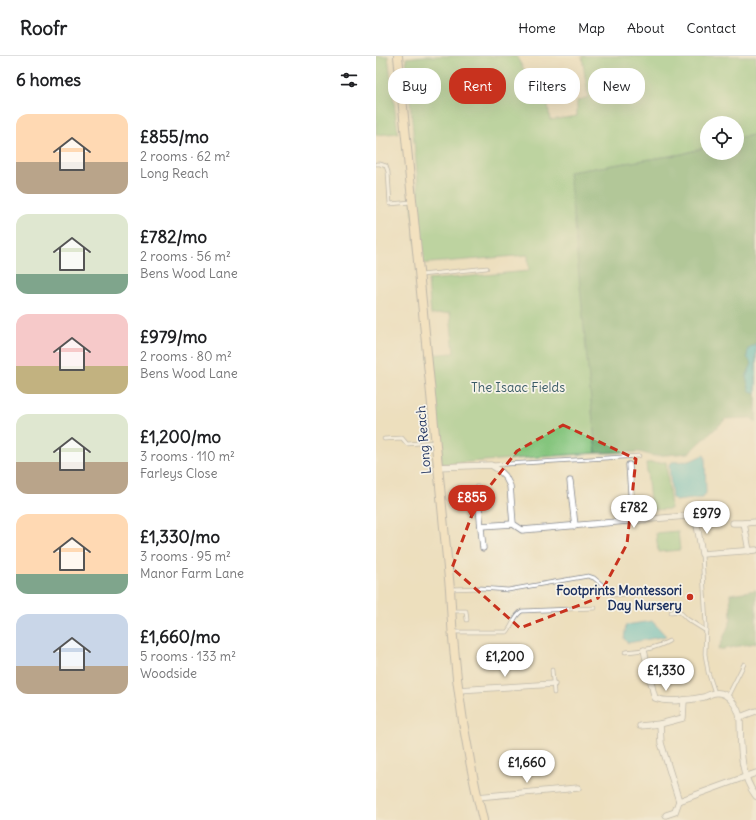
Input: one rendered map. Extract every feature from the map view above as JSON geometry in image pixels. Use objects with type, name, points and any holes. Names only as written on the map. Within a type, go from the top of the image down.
[{"type":"street","name":"Long Reach","points":[[398,56],[411,202],[420,275],[437,467],[450,589],[452,632],[458,690],[464,730],[483,820]]},
{"type":"street","points":[[437,467],[491,465],[505,476],[510,486],[513,524]]},
{"type":"street","points":[[629,465],[633,520]]},
{"type":"street","points":[[570,481],[575,526]]},
{"type":"street","points":[[477,488],[483,548]]},
{"type":"street","points":[[481,526],[513,524],[522,530],[691,516],[696,519],[702,554],[756,550]]},
{"type":"street","points":[[744,522],[749,551]]},
{"type":"street","points":[[733,523],[756,522]]},
{"type":"street","points":[[644,650],[655,698],[670,701],[684,700],[721,693],[728,696],[736,706],[740,717],[740,746],[742,760],[751,790],[756,796]]},
{"type":"street","points":[[458,690],[554,684]]},
{"type":"street","points":[[640,726],[660,724],[683,718],[684,700]]},
{"type":"street","points":[[740,717],[756,711]]},
{"type":"street","points":[[740,717],[756,715]]},
{"type":"street","points":[[660,724],[661,743],[679,801],[675,812],[666,816]]},
{"type":"street","points":[[679,801],[756,773]]},
{"type":"street","points":[[477,797],[578,788]]},
{"type":"lane","points":[[376,164],[386,166],[388,172],[390,204],[411,202]]},
{"type":"lane","points":[[420,275],[487,268]]},
{"type":"lane","points":[[384,439],[402,438],[407,444],[435,442]]},
{"type":"lane","points":[[491,465],[639,456]]},
{"type":"lane","points":[[702,554],[706,631],[704,654],[709,678],[715,693]]},
{"type":"lane","points":[[450,589],[481,588],[508,590],[588,576],[594,578],[614,595],[626,594],[626,586]]},
{"type":"lane","points":[[452,632],[507,632],[510,630],[518,613],[522,611],[595,608]]},
{"type":"lane","points":[[451,611],[466,611],[467,620]]},
{"type":"lane","points":[[671,612],[679,611],[687,619],[706,631]]},
{"type":"lane","points":[[625,652],[644,650],[660,646],[669,641]]},
{"type":"lane","points":[[728,696],[744,664]]},
{"type":"lane","points":[[552,670],[554,693]]},
{"type":"highlighted area","points":[[563,425],[636,459],[627,544],[598,598],[520,628],[452,568],[476,504],[517,451]]},
{"type":"green space","points":[[376,56],[388,56],[390,68],[388,68],[388,104],[394,104],[398,133],[376,135]]},
{"type":"green space","name":"The Isaac Fields","points":[[426,56],[516,56],[523,68],[514,68],[514,104],[548,104],[550,120],[577,116],[577,104],[580,104],[580,100],[588,97],[582,56],[756,56],[756,134],[744,137],[744,116],[700,116],[700,149],[682,154],[570,172],[596,453],[442,464],[428,355],[454,353],[450,313],[431,315],[428,280],[529,271],[528,255],[418,264],[411,195],[419,193],[410,104],[441,104],[441,68],[407,68],[406,58]]},
{"type":"green space","points":[[756,134],[756,422],[751,418],[726,419],[689,453],[654,456],[639,452],[596,453],[569,172],[682,154],[700,149],[700,160],[744,160],[744,137]]},
{"type":"green space","points":[[666,462],[671,509],[651,510],[646,463]]},
{"type":"green space","points":[[678,531],[680,550],[658,552],[656,533]]},
{"type":"green space","points":[[756,590],[756,643],[718,650],[731,620],[730,594]]},
{"type":"water","points":[[756,343],[756,393],[750,391],[746,377],[752,364],[747,357],[748,349]]},
{"type":"water","points":[[703,455],[705,456],[706,493],[703,498],[676,501],[672,498],[669,465],[672,462],[690,461]]},
{"type":"water","points":[[652,621],[666,636],[628,643],[624,639],[626,625]]},
{"type":"place","name":"Footprints Montessori Day Nursery","points":[[690,597]]}]
